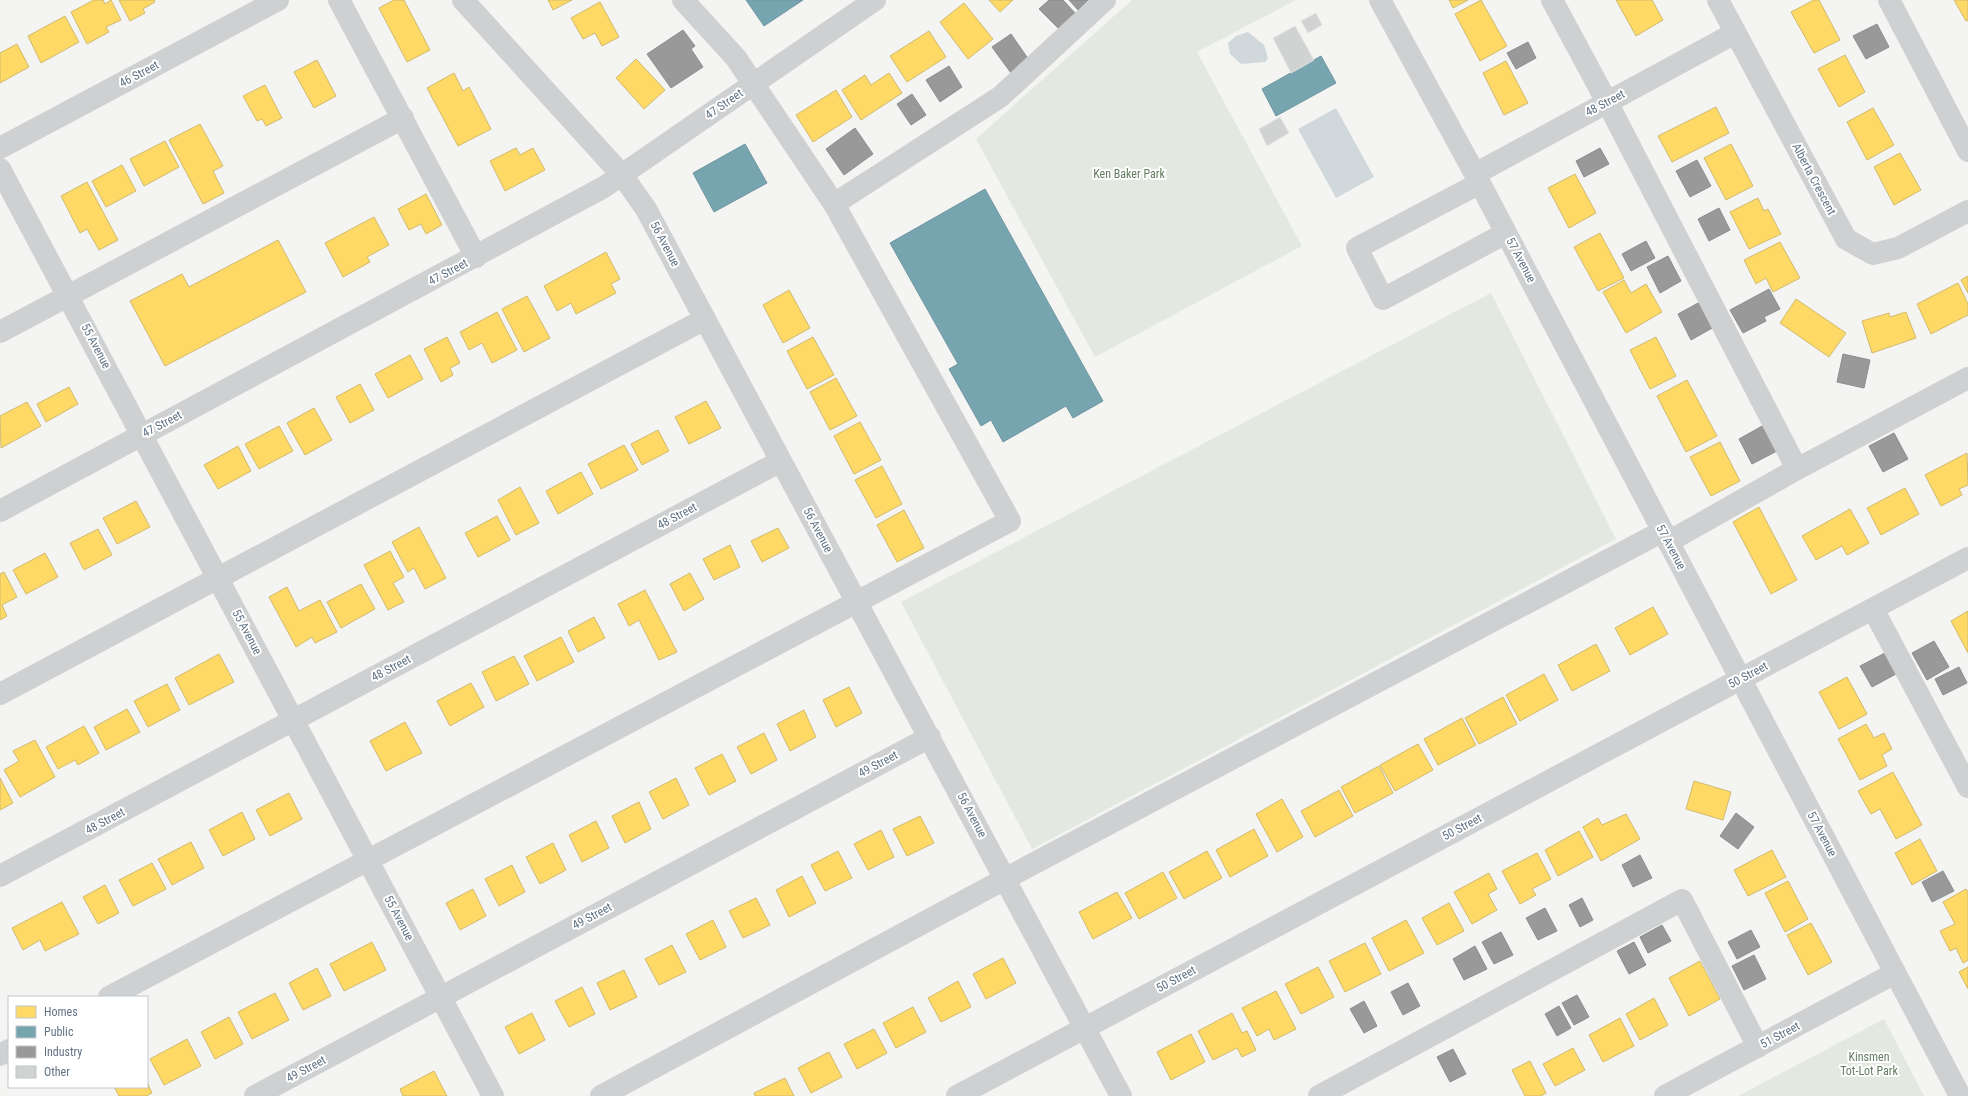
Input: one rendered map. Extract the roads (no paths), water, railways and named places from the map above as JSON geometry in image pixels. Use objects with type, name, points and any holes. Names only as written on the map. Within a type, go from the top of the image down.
[{"type":"street","name":"46 Street","points":[[0,148],[278,0]]},
{"type":"street","points":[[339,0],[476,257]]},
{"type":"street","name":"56 Avenue","points":[[462,0],[622,175],[646,209],[1122,1096]]},
{"type":"street","points":[[111,996],[367,859],[1010,521],[834,204],[736,58],[683,0]]},
{"type":"street","name":"47 Street","points":[[0,510],[476,257],[604,187],[875,0]]},
{"type":"street","points":[[834,204],[1000,97],[1105,0]]},
{"type":"street","name":"57 Avenue","points":[[1380,0],[1478,178],[1960,1096]]},
{"type":"street","points":[[1552,0],[1607,102],[1797,470]]},
{"type":"street","name":"Alberta Crescent","points":[[1718,0],[1846,239],[1873,254],[1898,248],[1968,211]]},
{"type":"street","points":[[1889,0],[1968,151]]},
{"type":"street","name":"48 Street","points":[[1506,233],[1383,299],[1357,248],[1607,102],[1735,33]]},
{"type":"street","points":[[0,332],[403,118]]},
{"type":"street","name":"55 Avenue","points":[[0,169],[144,434],[218,578],[493,1096]]},
{"type":"street","points":[[0,694],[705,319]]},
{"type":"street","points":[[600,1096],[1006,879],[1666,536],[1797,470],[1968,378]]},
{"type":"street","name":"48 Street","points":[[0,876],[781,461]]},
{"type":"street","name":"50 Street","points":[[957,1096],[1968,558]]},
{"type":"street","points":[[1873,609],[1968,787]]},
{"type":"street","name":"49 Street","points":[[255,1096],[930,737]]},
{"type":"street","points":[[1319,1096],[1682,900],[1758,1047]]},
{"type":"street","name":"51 Street","points":[[1665,1096],[1689,1090],[1758,1047],[1895,973]]},
{"type":"park label","name":"Ken Baker Park","points":[[1129,174]]},
{"type":"park label","name":"Kinsmen Tot-Lot Park","points":[[1869,1064]]}]
